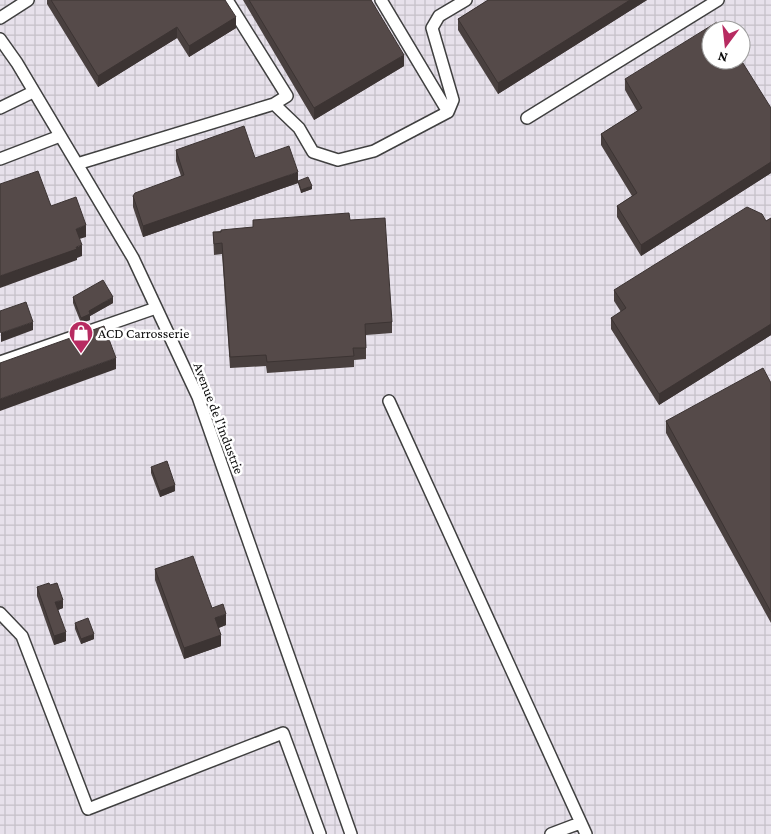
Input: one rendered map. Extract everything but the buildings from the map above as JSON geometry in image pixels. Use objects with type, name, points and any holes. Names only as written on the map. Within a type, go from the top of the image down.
[{"type":"street","points":[[0,18],[28,0]]},
{"type":"street","points":[[77,164],[274,104],[287,96],[227,0]]},
{"type":"street","points":[[381,0],[448,112]]},
{"type":"street","points":[[274,104],[299,128],[313,152],[338,160],[374,151],[448,112],[453,100],[432,28],[439,16],[466,0]]},
{"type":"street","points":[[527,118],[718,0]]},
{"type":"street","name":"Avenue de l'Industrie","points":[[0,40],[17,64],[133,258],[198,397],[351,834]]},
{"type":"street","points":[[0,108],[34,92]]},
{"type":"street","points":[[0,159],[60,136]]},
{"type":"street","points":[[0,362],[156,308]]},
{"type":"street","points":[[390,401],[586,834]]},
{"type":"street","points":[[0,613],[22,636],[88,808],[283,733],[320,834]]},
{"type":"street","points":[[551,834],[580,823]]},
{"type":"shaded area","points":[[0,0],[771,0],[771,834],[0,834]]},
{"type":"place","name":"ACD Carrosserie","points":[[81,354]]}]
